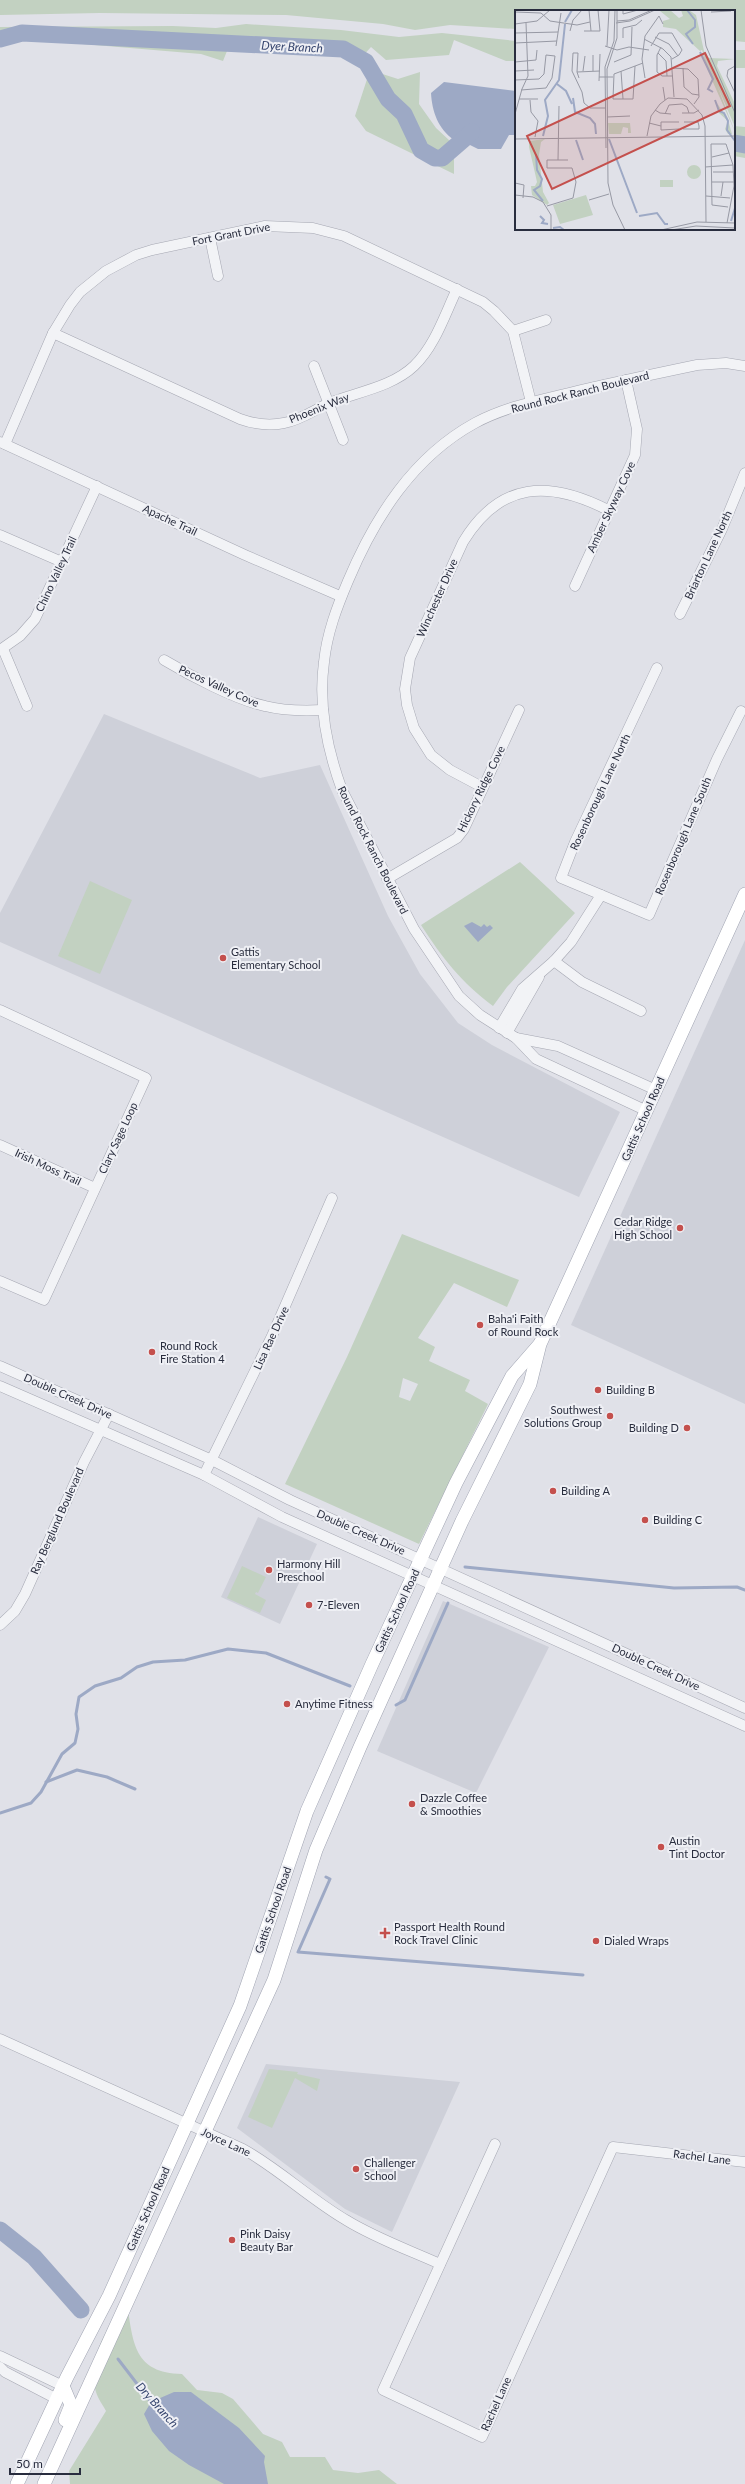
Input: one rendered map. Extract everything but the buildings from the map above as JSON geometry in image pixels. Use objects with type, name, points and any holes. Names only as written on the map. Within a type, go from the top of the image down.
[{"type":"main road","name":"Gattis School Road","points":[[44,2484],[206,2132],[274,1980],[316,1850],[360,1747],[462,1522],[530,1384],[540,1344],[745,894]]},
{"type":"main road","name":"Gattis School Road","points":[[17,2484],[63,2386],[109,2296],[240,2006],[307,1811],[372,1664],[414,1576],[420,1559],[456,1483],[512,1376],[540,1344]]},
{"type":"main road","points":[[40,2484],[40,2475],[71,2406],[63,2386]]},
{"type":"street","name":"Fort Grant Drive","points":[[2,443],[53,333],[80,292],[106,271],[136,255],[210,238],[265,226],[313,228],[344,236],[457,289],[494,311],[513,331]]},
{"type":"street","points":[[210,238],[218,276]]},
{"type":"street","name":"Phoenix Way","points":[[53,333],[247,422],[269,424],[284,423],[298,419],[328,404],[392,380],[414,366],[430,345],[457,289]]},
{"type":"street","points":[[530,402],[513,331],[546,320]]},
{"type":"street","name":"Round Rock Ranch Boulevard","points":[[647,1111],[542,1062],[507,1033],[468,1004],[455,990],[414,929],[342,790],[328,743],[323,710],[324,662],[328,639],[340,596],[375,523],[415,470],[433,452],[475,424],[498,412],[530,402],[696,365],[726,363],[745,366]]},
{"type":"street","points":[[314,366],[343,440]]},
{"type":"street","name":"Amber Skyway Cove","points":[[575,586],[608,510],[633,461],[637,442],[636,423],[626,380]]},
{"type":"street","name":"Apache Trail","points":[[2,443],[252,558],[340,596]]},
{"type":"street","name":"Briarton Lane North","points":[[680,614],[722,529],[745,473]]},
{"type":"street","name":"Chino Valley Trail","points":[[1,649],[20,636],[35,619],[97,486]]},
{"type":"street","name":"Winchester Drive","points":[[482,787],[450,770],[431,755],[414,728],[407,705],[406,678],[410,658],[456,557],[471,529],[481,517],[499,503],[513,496],[535,491],[559,491],[574,494],[608,510]]},
{"type":"street","points":[[0,535],[62,562]]},
{"type":"street","points":[[1,649],[27,706]]},
{"type":"street","name":"Pecos Valley Cove","points":[[164,660],[184,671],[263,706],[292,710],[323,710]]},
{"type":"street","name":"Rosenborough Lane North","points":[[601,895],[562,878],[575,842],[657,668]]},
{"type":"street","name":"Hickory Ridge Cove","points":[[387,879],[448,845],[457,838],[464,829],[482,787],[519,710]]},
{"type":"street","name":"Rosenborough Lane South","points":[[601,895],[649,915],[717,759],[741,710]]},
{"type":"street","points":[[507,1033],[522,989],[554,961],[585,923],[601,895]]},
{"type":"street","points":[[554,961],[582,982],[641,1011]]},
{"type":"street","name":"Clary Sage Loop","points":[[0,1010],[146,1078],[44,1300],[0,1280]]},
{"type":"street","name":"Round Rock Ranch Boulevard","points":[[507,1033],[558,1046],[656,1090]]},
{"type":"street","name":"Irish Moss Trail","points":[[0,1145],[95,1188]]},
{"type":"street","name":"Lisa Rae Drive","points":[[204,1475],[272,1336],[332,1198]]},
{"type":"street","name":"Double Creek Drive","points":[[0,1366],[212,1460],[290,1500],[745,1708]]},
{"type":"street","name":"Double Creek Drive","points":[[0,1386],[204,1475],[282,1517],[745,1726]]},
{"type":"street","name":"Ray Berglund Boulevard","points":[[0,1624],[15,1610],[25,1594],[100,1430],[109,1414]]},
{"type":"street","name":"Joyce Lane","points":[[0,2039],[206,2132],[266,2162],[319,2203],[347,2222],[440,2264]]},
{"type":"street","name":"Rachel Lane","points":[[495,2144],[383,2390],[482,2437],[613,2147],[745,2162]]},
{"type":"street","points":[[0,2356],[63,2386]]},
{"type":"street","points":[[0,2367],[5,2372],[57,2399]]},
{"type":"shaded area","name":"Gattis Elementary School","points":[[104,714],[260,778],[320,765],[388,916],[420,974],[458,1023],[492,1045],[620,1112],[579,1197],[0,942],[0,913]]},
{"type":"shaded area","name":"Cedar Ridge High School","points":[[745,940],[745,1404],[571,1325]]},
{"type":"shaded area","name":"Harmony Hill Preschool","points":[[258,1517],[317,1544],[280,1624],[221,1597]]},
{"type":"shaded area","points":[[443,1601],[549,1647],[476,1793],[377,1751]]},
{"type":"shaded area","name":"Challenger School","points":[[266,2064],[460,2082],[392,2232],[345,2209],[237,2128]]},
{"type":"green space","points":[[0,0],[745,0],[745,42],[735,41],[735,10],[515,10],[515,29],[450,25],[415,30],[383,24],[286,15],[100,13],[0,15]]},
{"type":"green space","points":[[246,24],[341,30],[399,37],[442,33],[515,41],[515,61],[506,61],[454,40],[449,55],[386,60],[371,47],[361,58],[269,47],[229,46],[223,61],[201,54],[0,37],[0,27],[173,26],[216,28]]},
{"type":"green space","points":[[735,50],[745,50],[745,68],[735,68]]},
{"type":"green space","points":[[370,70],[398,79],[420,72],[419,104],[436,128],[450,141],[454,153],[454,174],[366,131],[355,116]]},
{"type":"green space","points":[[735,126],[745,127],[745,158],[735,156]]},
{"type":"green space","points":[[520,862],[575,913],[507,987],[493,1006],[471,988],[453,969],[421,925]]},
{"type":"green space","points":[[90,881],[132,900],[100,974],[58,956]]},
{"type":"green space","points":[[402,1234],[519,1280],[507,1307],[454,1283],[418,1338],[435,1347],[429,1361],[470,1380],[465,1391],[488,1404],[419,1544],[285,1484],[347,1357]],"holes":[[[403,1378],[418,1384],[410,1401],[399,1397]]]},
{"type":"green space","points":[[242,1566],[266,1577],[258,1593],[256,1592],[255,1594],[266,1600],[260,1613],[227,1598]]},
{"type":"green space","points":[[269,2069],[298,2072],[297,2074],[320,2079],[317,2091],[295,2078],[272,2128],[248,2117]]},
{"type":"green space","points":[[127,2303],[134,2343],[145,2362],[154,2368],[166,2372],[182,2374],[197,2390],[222,2393],[233,2399],[263,2434],[282,2442],[290,2457],[325,2457],[333,2470],[358,2473],[379,2470],[397,2484],[70,2484],[69,2471],[106,2411],[97,2395],[94,2380],[96,2356],[100,2344],[112,2322]]},
{"type":"water","points":[[444,82],[515,91],[515,135],[509,135],[501,149],[478,149],[462,141],[457,148],[453,147],[454,140],[444,131],[434,113],[431,93]]},
{"type":"water","points":[[472,922],[481,927],[484,924],[487,927],[490,925],[493,928],[478,942],[464,926]]},
{"type":"water","points":[[174,2392],[191,2392],[239,2428],[265,2456],[264,2462],[268,2484],[224,2484],[189,2465],[169,2451],[152,2431],[144,2414],[151,2402]]},
{"type":"waterway","name":"Dyer Branch","points":[[0,39],[22,33],[343,49],[366,62],[388,99],[404,114],[421,150],[435,158],[442,158],[472,132]]},
{"type":"waterway","name":"Dyer Branch","points":[[735,143],[745,145]]},
{"type":"waterway","points":[[465,1567],[674,1588],[737,1587],[745,1590]]},
{"type":"waterway","points":[[396,1705],[405,1700],[448,1603]]},
{"type":"waterway","points":[[0,1813],[31,1803],[41,1792],[62,1754],[75,1743],[78,1729],[76,1714],[79,1697],[95,1686],[121,1678],[137,1667],[153,1662],[185,1660],[228,1649],[266,1653],[350,1686]]},
{"type":"waterway","points":[[46,1782],[77,1770],[107,1777],[135,1789]]},
{"type":"waterway","points":[[326,1877],[330,1879],[298,1952],[583,1975]]},
{"type":"waterway","name":"Dry Branch","points":[[0,2230],[34,2257],[81,2310]]},
{"type":"waterway","name":"Dry Branch","points":[[118,2359],[151,2402],[155,2403]]},
{"type":"place","name":"Gattis Elementary School","points":[[223,958]]},
{"type":"place","name":"Cedar Ridge High School","points":[[680,1228]]},
{"type":"place","name":"Baha'i Faith of Round Rock","points":[[480,1325]]},
{"type":"place","name":"Round Rock Fire Station 4","points":[[152,1352]]},
{"type":"place","name":"Building B","points":[[598,1390]]},
{"type":"place","name":"Southwest Solutions Group","points":[[610,1416]]},
{"type":"place","name":"Building D","points":[[687,1428]]},
{"type":"place","name":"Building A","points":[[553,1491]]},
{"type":"place","name":"Building C","points":[[645,1520]]},
{"type":"place","name":"Harmony Hill Preschool","points":[[269,1570]]},
{"type":"place","name":"7-Eleven","points":[[309,1605]]},
{"type":"place","name":"Anytime Fitness","points":[[287,1704]]},
{"type":"place","name":"Dazzle Coffee & Smoothies","points":[[412,1804]]},
{"type":"place","name":"Austin Tint Doctor","points":[[661,1847]]},
{"type":"place","name":"Passport Health Round Rock Travel Clinic","points":[[385,1933]]},
{"type":"place","name":"Dialed Wraps","points":[[596,1941]]},
{"type":"place","name":"Challenger School","points":[[356,2169]]},
{"type":"place","name":"Pink Daisy Beauty Bar","points":[[232,2240]]}]
